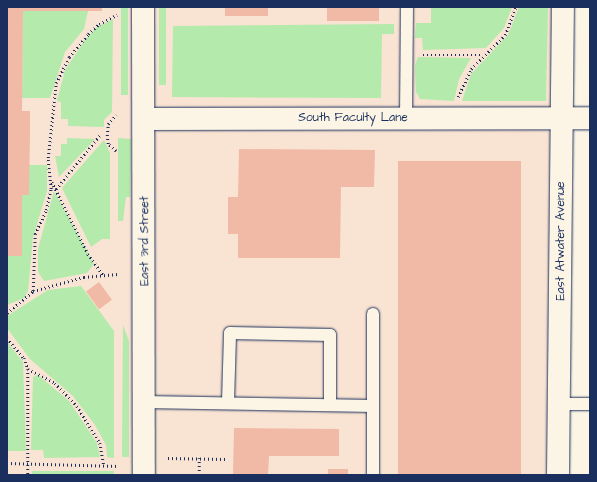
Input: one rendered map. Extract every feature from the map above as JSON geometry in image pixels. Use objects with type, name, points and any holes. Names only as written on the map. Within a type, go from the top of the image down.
[{"type":"main road","name":"East 3rd Street","points":[[143,7],[144,475]]},
{"type":"main road","name":"East Atwater Avenue","points":[[558,475],[563,7]]},
{"type":"main road","name":"South Faculty Lane","points":[[144,119],[590,118]]},
{"type":"lane","points":[[406,118],[407,7]]},
{"type":"lane","points":[[372,314],[373,475]]},
{"type":"lane","points":[[228,402],[230,333],[330,335],[330,404]]},
{"type":"lane","points":[[144,402],[228,402],[373,406]]},
{"type":"lane","points":[[559,404],[590,404]]},
{"type":"path","points":[[455,105],[464,79],[483,55],[505,35],[516,7]]},
{"type":"path","points":[[103,275],[88,254],[52,182],[48,158],[56,83],[69,57],[88,34],[99,24],[117,15]]},
{"type":"path","points":[[406,55],[483,55]]},
{"type":"path","points":[[116,114],[108,124],[107,136],[108,144],[116,151]]},
{"type":"path","points":[[56,189],[100,135]]},
{"type":"path","points":[[33,291],[35,234],[46,210],[52,182]]},
{"type":"path","points":[[7,312],[33,291],[103,275],[118,274]]},
{"type":"path","points":[[7,338],[24,358],[28,370],[28,475]]},
{"type":"path","points":[[28,370],[55,383],[77,406],[100,443],[104,465]]},
{"type":"path","points":[[168,458],[225,459]]},
{"type":"path","points":[[199,458],[199,475]]},
{"type":"path","points":[[7,464],[119,466]]},
{"type":"shaded area","points":[[7,7],[555,7],[555,475],[7,475]]},
{"type":"green space","points":[[121,7],[128,7],[128,95],[121,95]]},
{"type":"green space","points":[[159,7],[166,7],[166,85],[159,85]]},
{"type":"green space","points":[[431,7],[512,7],[504,28],[486,48],[423,50],[422,38],[415,38],[416,23],[431,23]]},
{"type":"green space","points":[[519,7],[548,7],[546,101],[462,101],[471,74],[508,35]]},
{"type":"green space","points":[[23,11],[88,11],[84,29],[65,52],[50,98],[22,98]]},
{"type":"green space","points":[[113,19],[112,112],[104,120],[104,127],[68,126],[68,119],[61,119],[61,102],[57,101],[65,70],[85,40],[97,27]]},
{"type":"green space","points":[[394,24],[394,34],[382,34],[381,98],[172,97],[173,26]]},
{"type":"green space","points":[[418,57],[471,58],[459,79],[454,101],[420,99],[416,92],[415,65]]},
{"type":"green space","points":[[67,138],[95,139],[59,177],[55,156],[61,156],[61,144],[67,144]]},
{"type":"green space","points":[[118,138],[131,139],[130,197],[126,197],[123,221],[118,221]]},
{"type":"green space","points":[[104,140],[110,153],[110,239],[102,239],[91,247],[62,188]]},
{"type":"green space","points":[[29,165],[47,165],[47,191],[33,237],[28,291],[24,298],[7,305],[8,256],[22,256],[22,195],[29,195]]},
{"type":"green space","points":[[54,191],[94,264],[87,273],[44,281],[38,272],[38,249]]},
{"type":"green space","points":[[81,286],[114,331],[114,458],[107,457],[106,445],[95,425],[73,396],[30,359],[7,328],[7,316],[48,290]]},
{"type":"green space","points":[[123,325],[129,341],[129,457],[122,457]]},
{"type":"green space","points":[[7,342],[23,362],[26,451],[7,451]]},
{"type":"green space","points":[[38,375],[69,401],[97,443],[100,457],[44,458],[43,450],[31,450],[33,377]]},
{"type":"green space","points":[[32,471],[114,471],[114,475],[32,475]]},
{"type":"building","points":[[7,7],[102,7],[102,11],[23,11],[22,111],[30,111],[30,134],[29,195],[22,195],[22,256],[7,256]]},
{"type":"building","points":[[225,7],[268,7],[268,16],[225,16]]},
{"type":"building","points":[[327,7],[379,7],[379,21],[327,21]]},
{"type":"building","points":[[239,149],[375,150],[374,187],[341,187],[340,258],[238,258],[238,234],[228,234],[228,197],[238,197]]},
{"type":"building","points":[[398,161],[521,161],[521,475],[398,475]]},
{"type":"building","points":[[99,282],[112,300],[99,309],[86,291]]},
{"type":"building","points":[[234,428],[339,429],[339,456],[269,456],[268,475],[233,475]]},
{"type":"building","points":[[328,469],[348,469],[348,475],[328,475]]}]
